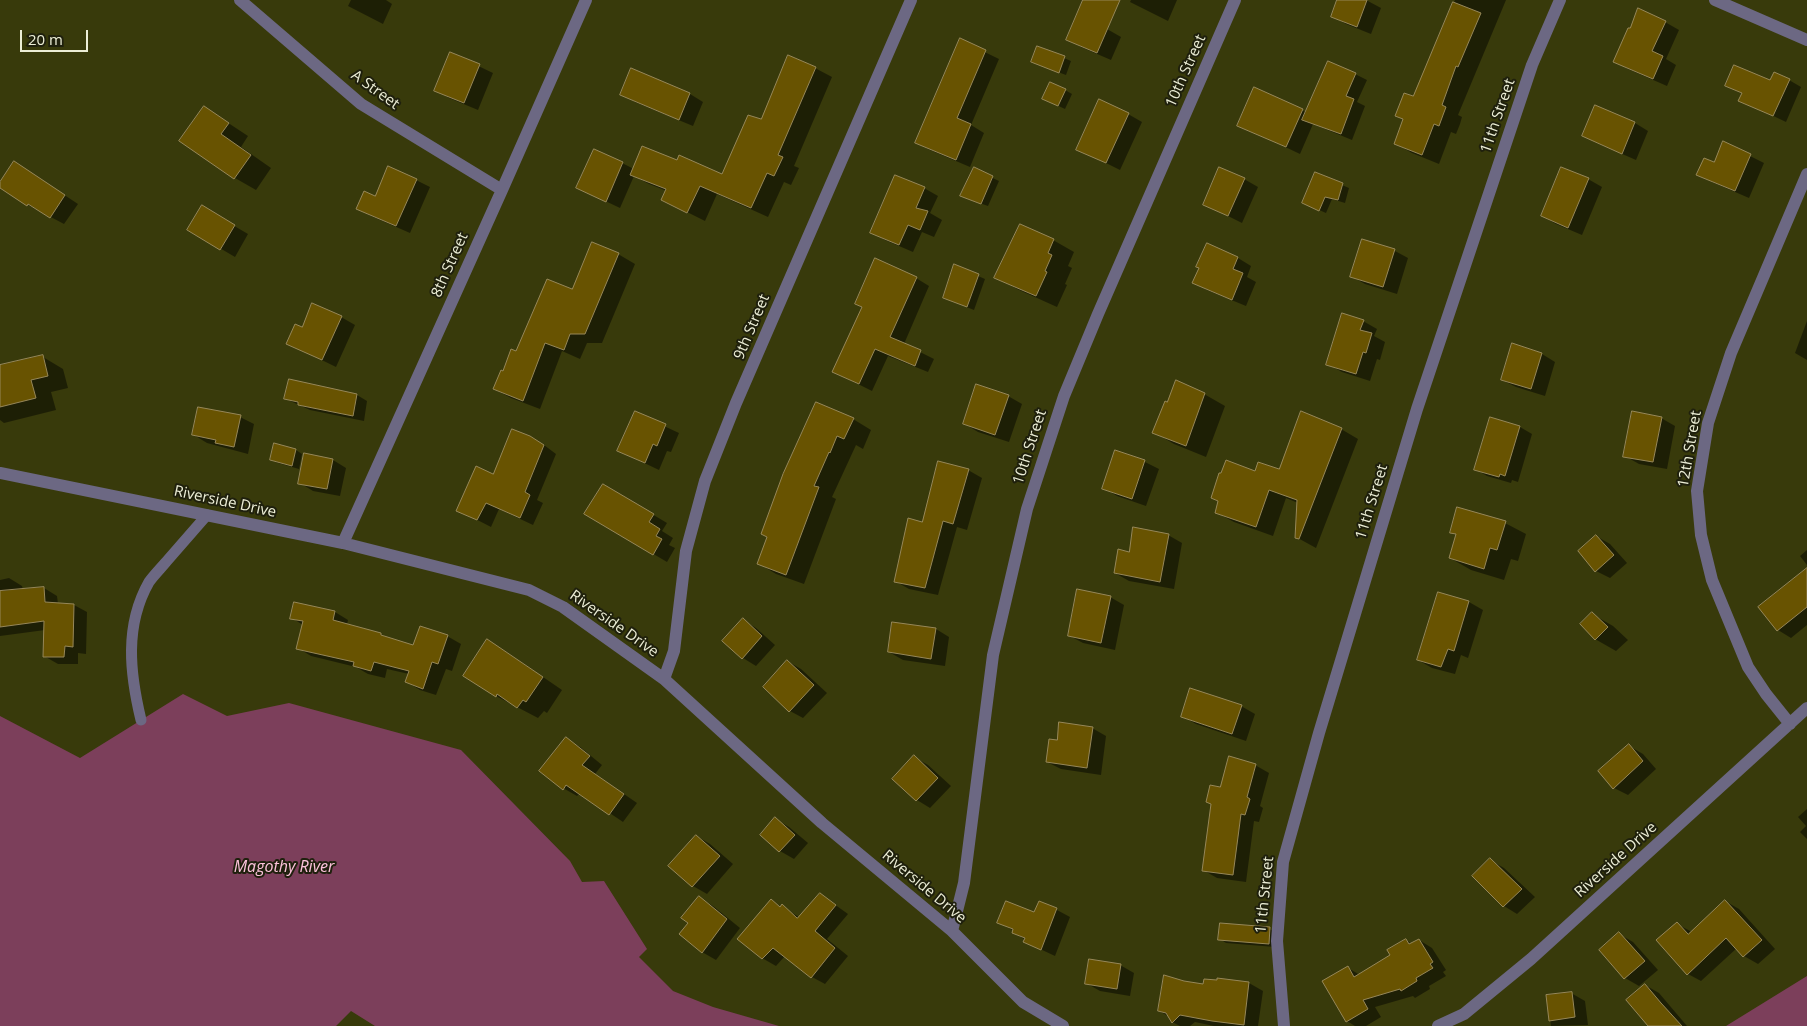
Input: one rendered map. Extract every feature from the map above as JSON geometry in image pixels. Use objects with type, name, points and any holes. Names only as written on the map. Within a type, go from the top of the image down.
[{"type":"street","name":"A Street","points":[[240,0],[361,104],[502,190]]},
{"type":"street","name":"8th Street","points":[[342,543],[586,0]]},
{"type":"street","name":"9th Street","points":[[664,678],[674,651],[686,551],[704,481],[911,0]]},
{"type":"street","name":"10th Street","points":[[952,931],[964,883],[993,655],[1027,509],[1064,396],[1235,0]]},
{"type":"street","name":"11th Street","points":[[1284,1026],[1277,942],[1283,862],[1319,733],[1420,400],[1532,65],[1560,0]]},
{"type":"street","points":[[1715,0],[1807,40]]},
{"type":"street","name":"12th Street","points":[[1790,724],[1766,694],[1748,666],[1712,580],[1701,535],[1697,491],[1708,423],[1731,353],[1807,174]]},
{"type":"street","name":"Riverside Drive","points":[[0,473],[342,543],[529,590],[563,607],[664,678],[822,823],[952,931],[1023,1002],[1063,1026]]},
{"type":"street","name":"Riverside Drive","points":[[1438,1026],[1464,1014],[1531,959],[1807,708]]},
{"type":"lane","points":[[141,720],[134,689],[131,654],[132,632],[136,611],[150,582],[206,515]]},
{"type":"water","name":"Magothy River","points":[[183,694],[227,716],[289,703],[461,750],[570,861],[582,882],[604,881],[647,949],[639,957],[673,991],[713,1007],[779,1026],[375,1026],[351,1011],[336,1026],[0,1026],[0,716],[80,758]]},
{"type":"water","points":[[1807,976],[1807,1026],[1726,1026]]},
{"type":"building","points":[[1083,0],[1120,0],[1097,53],[1066,40]]},
{"type":"building","points":[[1337,0],[1367,0],[1357,27],[1331,17]]},
{"type":"building","points":[[1453,2],[1481,13],[1458,67],[1456,66],[1442,105],[1446,107],[1439,126],[1434,124],[1422,155],[1394,144],[1403,119],[1395,116],[1404,93],[1413,96]]},
{"type":"building","points":[[1638,8],[1666,21],[1652,51],[1663,56],[1653,79],[1613,62]]},
{"type":"building","points":[[960,38],[986,50],[957,118],[971,124],[956,160],[915,143]]},
{"type":"building","points":[[1037,46],[1065,56],[1059,73],[1031,62]]},
{"type":"building","points":[[450,52],[480,64],[464,103],[434,91]]},
{"type":"building","points":[[788,55],[816,67],[778,155],[783,157],[774,176],[767,173],[751,208],[700,186],[687,213],[661,200],[666,189],[630,175],[642,146],[677,160],[679,155],[722,174],[748,115],[761,119]]},
{"type":"building","points":[[1328,61],[1356,73],[1346,96],[1354,99],[1341,134],[1302,120]]},
{"type":"building","points":[[1734,65],[1770,80],[1774,72],[1790,79],[1773,116],[1738,101],[1742,93],[1725,86]]},
{"type":"building","points":[[631,68],[690,93],[679,120],[620,95]]},
{"type":"building","points":[[1050,82],[1066,89],[1058,106],[1042,99]]},
{"type":"building","points":[[1254,87],[1303,109],[1286,147],[1237,126]]},
{"type":"building","points":[[1099,99],[1129,113],[1106,163],[1076,150]]},
{"type":"building","points":[[1595,105],[1635,122],[1622,154],[1582,136]]},
{"type":"building","points":[[204,106],[229,123],[221,134],[251,155],[234,179],[179,141]]},
{"type":"building","points":[[1723,141],[1751,154],[1735,191],[1696,175],[1704,158],[1714,162]]},
{"type":"building","points":[[594,149],[623,162],[606,202],[576,188]]},
{"type":"building","points":[[14,161],[65,195],[50,218],[28,204],[27,206],[0,188],[0,182]]},
{"type":"building","points":[[388,166],[417,179],[396,226],[356,209],[364,191],[375,196]]},
{"type":"building","points":[[974,167],[993,176],[981,204],[960,196]]},
{"type":"building","points":[[1219,167],[1245,178],[1228,216],[1203,205]]},
{"type":"building","points":[[1561,167],[1589,178],[1568,228],[1541,216]]},
{"type":"building","points":[[1315,172],[1343,183],[1338,200],[1325,197],[1319,211],[1302,203]]},
{"type":"building","points":[[895,175],[925,187],[916,208],[928,211],[920,230],[908,225],[899,245],[870,233]]},
{"type":"building","points":[[202,205],[235,225],[220,250],[187,230]]},
{"type":"building","points":[[1020,224],[1054,239],[1048,253],[1052,255],[1045,271],[1047,272],[1036,296],[994,278]]},
{"type":"building","points":[[1362,239],[1395,249],[1383,287],[1350,277]]},
{"type":"building","points":[[592,242],[619,253],[585,334],[570,334],[564,350],[545,343],[523,401],[493,389],[501,370],[503,371],[511,349],[516,351],[547,279],[572,289]]},
{"type":"building","points":[[1207,243],[1238,257],[1233,269],[1243,273],[1232,300],[1192,283],[1199,268],[1196,267]]},
{"type":"building","points":[[875,258],[917,277],[890,337],[921,350],[915,366],[875,349],[859,384],[832,372],[862,307],[855,304]]},
{"type":"building","points":[[954,264],[979,274],[967,307],[943,298]]},
{"type":"building","points":[[312,303],[342,316],[322,360],[286,344],[295,324],[302,327]]},
{"type":"building","points":[[1342,313],[1364,320],[1360,330],[1372,333],[1366,353],[1363,352],[1356,374],[1326,365]]},
{"type":"building","points":[[1512,343],[1542,353],[1531,389],[1501,380]]},
{"type":"building","points":[[43,355],[48,376],[31,380],[36,398],[0,407],[0,365]]},
{"type":"building","points":[[289,379],[357,394],[353,416],[298,405],[298,402],[284,399]]},
{"type":"building","points":[[1176,380],[1205,393],[1186,446],[1152,433]]},
{"type":"building","points":[[976,384],[1009,395],[995,435],[963,424]]},
{"type":"building","points":[[816,402],[854,418],[844,439],[837,436],[814,486],[819,487],[786,575],[757,564],[767,537],[761,534],[783,474]]},
{"type":"building","points":[[198,407],[241,415],[234,447],[215,443],[216,440],[192,435]]},
{"type":"building","points":[[635,411],[666,424],[657,446],[653,444],[645,463],[617,451]]},
{"type":"building","points":[[1301,411],[1342,428],[1299,539],[1295,538],[1297,500],[1269,490],[1256,527],[1215,513],[1218,501],[1211,498],[1219,473],[1221,473],[1226,460],[1255,471],[1258,462],[1279,469]]},
{"type":"building","points":[[1632,411],[1662,417],[1653,462],[1623,457]]},
{"type":"building","points":[[1490,417],[1520,426],[1505,476],[1500,474],[1499,477],[1474,470]]},
{"type":"building","points":[[512,429],[530,436],[544,445],[525,492],[530,495],[520,518],[486,503],[477,520],[456,511],[476,466],[493,474]]},
{"type":"building","points":[[274,443],[296,449],[292,466],[270,460]]},
{"type":"building","points":[[1115,450],[1145,460],[1132,499],[1102,489]]},
{"type":"building","points":[[304,453],[333,459],[327,489],[298,484]]},
{"type":"building","points":[[938,461],[969,469],[953,524],[943,521],[925,588],[894,582],[908,518],[922,522]]},
{"type":"building","points":[[603,484],[654,514],[649,522],[660,529],[656,536],[662,539],[653,555],[584,514]]},
{"type":"building","points":[[1457,507],[1506,521],[1497,550],[1490,548],[1484,569],[1449,558],[1456,534],[1450,533]]},
{"type":"building","points":[[1133,527],[1169,534],[1160,582],[1114,573],[1118,549],[1129,552]]},
{"type":"building","points":[[1596,535],[1614,555],[1595,572],[1578,551]]},
{"type":"building","points":[[1807,568],[1807,607],[1777,631],[1758,607]]},
{"type":"building","points":[[44,587],[45,602],[74,604],[73,647],[65,646],[64,657],[43,657],[44,621],[0,627],[0,591]]},
{"type":"building","points":[[1077,589],[1111,596],[1101,643],[1068,636]]},
{"type":"building","points":[[1438,592],[1469,601],[1454,651],[1448,649],[1441,667],[1417,660]]},
{"type":"building","points":[[294,602],[335,611],[333,620],[381,633],[381,635],[413,645],[420,626],[448,635],[438,664],[432,662],[423,689],[405,682],[409,671],[374,662],[371,671],[353,666],[354,662],[296,649],[303,621],[290,619]]},
{"type":"building","points":[[1592,612],[1608,627],[1595,640],[1580,624]]},
{"type":"building","points":[[743,618],[762,636],[742,659],[722,641]]},
{"type":"building","points":[[892,622],[936,628],[931,659],[888,652]]},
{"type":"building","points":[[487,639],[543,677],[526,702],[523,700],[517,708],[497,694],[496,697],[463,676]]},
{"type":"building","points":[[787,660],[814,685],[789,712],[763,687]]},
{"type":"building","points":[[1190,688],[1242,705],[1232,734],[1181,717]]},
{"type":"building","points":[[1059,722],[1093,727],[1087,768],[1046,762],[1049,739],[1057,740]]},
{"type":"building","points":[[566,737],[590,756],[582,765],[624,794],[609,815],[566,785],[563,790],[539,771]]},
{"type":"building","points":[[1629,744],[1643,761],[1613,789],[1598,771]]},
{"type":"building","points":[[914,755],[938,778],[916,801],[892,779]]},
{"type":"building","points":[[1229,756],[1256,764],[1247,797],[1250,799],[1245,815],[1241,814],[1233,875],[1202,871],[1211,804],[1206,802],[1210,785],[1220,787]]},
{"type":"building","points":[[775,817],[795,835],[779,852],[760,835]]},
{"type":"building","points":[[696,835],[720,856],[692,887],[668,866]]},
{"type":"building","points":[[1490,858],[1522,889],[1503,907],[1472,876]]},
{"type":"building","points":[[820,893],[836,905],[815,931],[835,948],[811,978],[773,948],[762,959],[737,939],[771,899],[780,907],[782,904],[797,918]]},
{"type":"building","points":[[699,896],[727,919],[702,953],[679,934],[688,923],[681,918]]},
{"type":"building","points":[[1725,900],[1762,940],[1743,957],[1726,938],[1687,975],[1656,940],[1677,922],[1688,934]]},
{"type":"building","points":[[1006,901],[1034,912],[1039,901],[1057,908],[1041,950],[1023,942],[1025,938],[1012,933],[1013,929],[997,923]]},
{"type":"building","points":[[1220,923],[1270,927],[1269,944],[1218,940]]},
{"type":"building","points":[[1619,932],[1645,961],[1624,979],[1599,950]]},
{"type":"building","points":[[1406,939],[1409,944],[1419,939],[1433,962],[1430,964],[1433,968],[1416,978],[1417,981],[1401,991],[1400,989],[1363,1000],[1368,1009],[1346,1022],[1322,981],[1348,966],[1354,977],[1390,955],[1387,950]]},
{"type":"building","points":[[1089,959],[1121,964],[1117,989],[1085,984]]},
{"type":"building","points":[[1164,975],[1203,984],[1204,979],[1217,980],[1217,978],[1249,982],[1244,1025],[1180,1015],[1172,1023],[1166,1013],[1158,1011]]},
{"type":"building","points":[[1645,984],[1682,1026],[1648,1026],[1626,1000]]},
{"type":"building","points":[[1572,992],[1575,1017],[1549,1021],[1546,995]]}]
